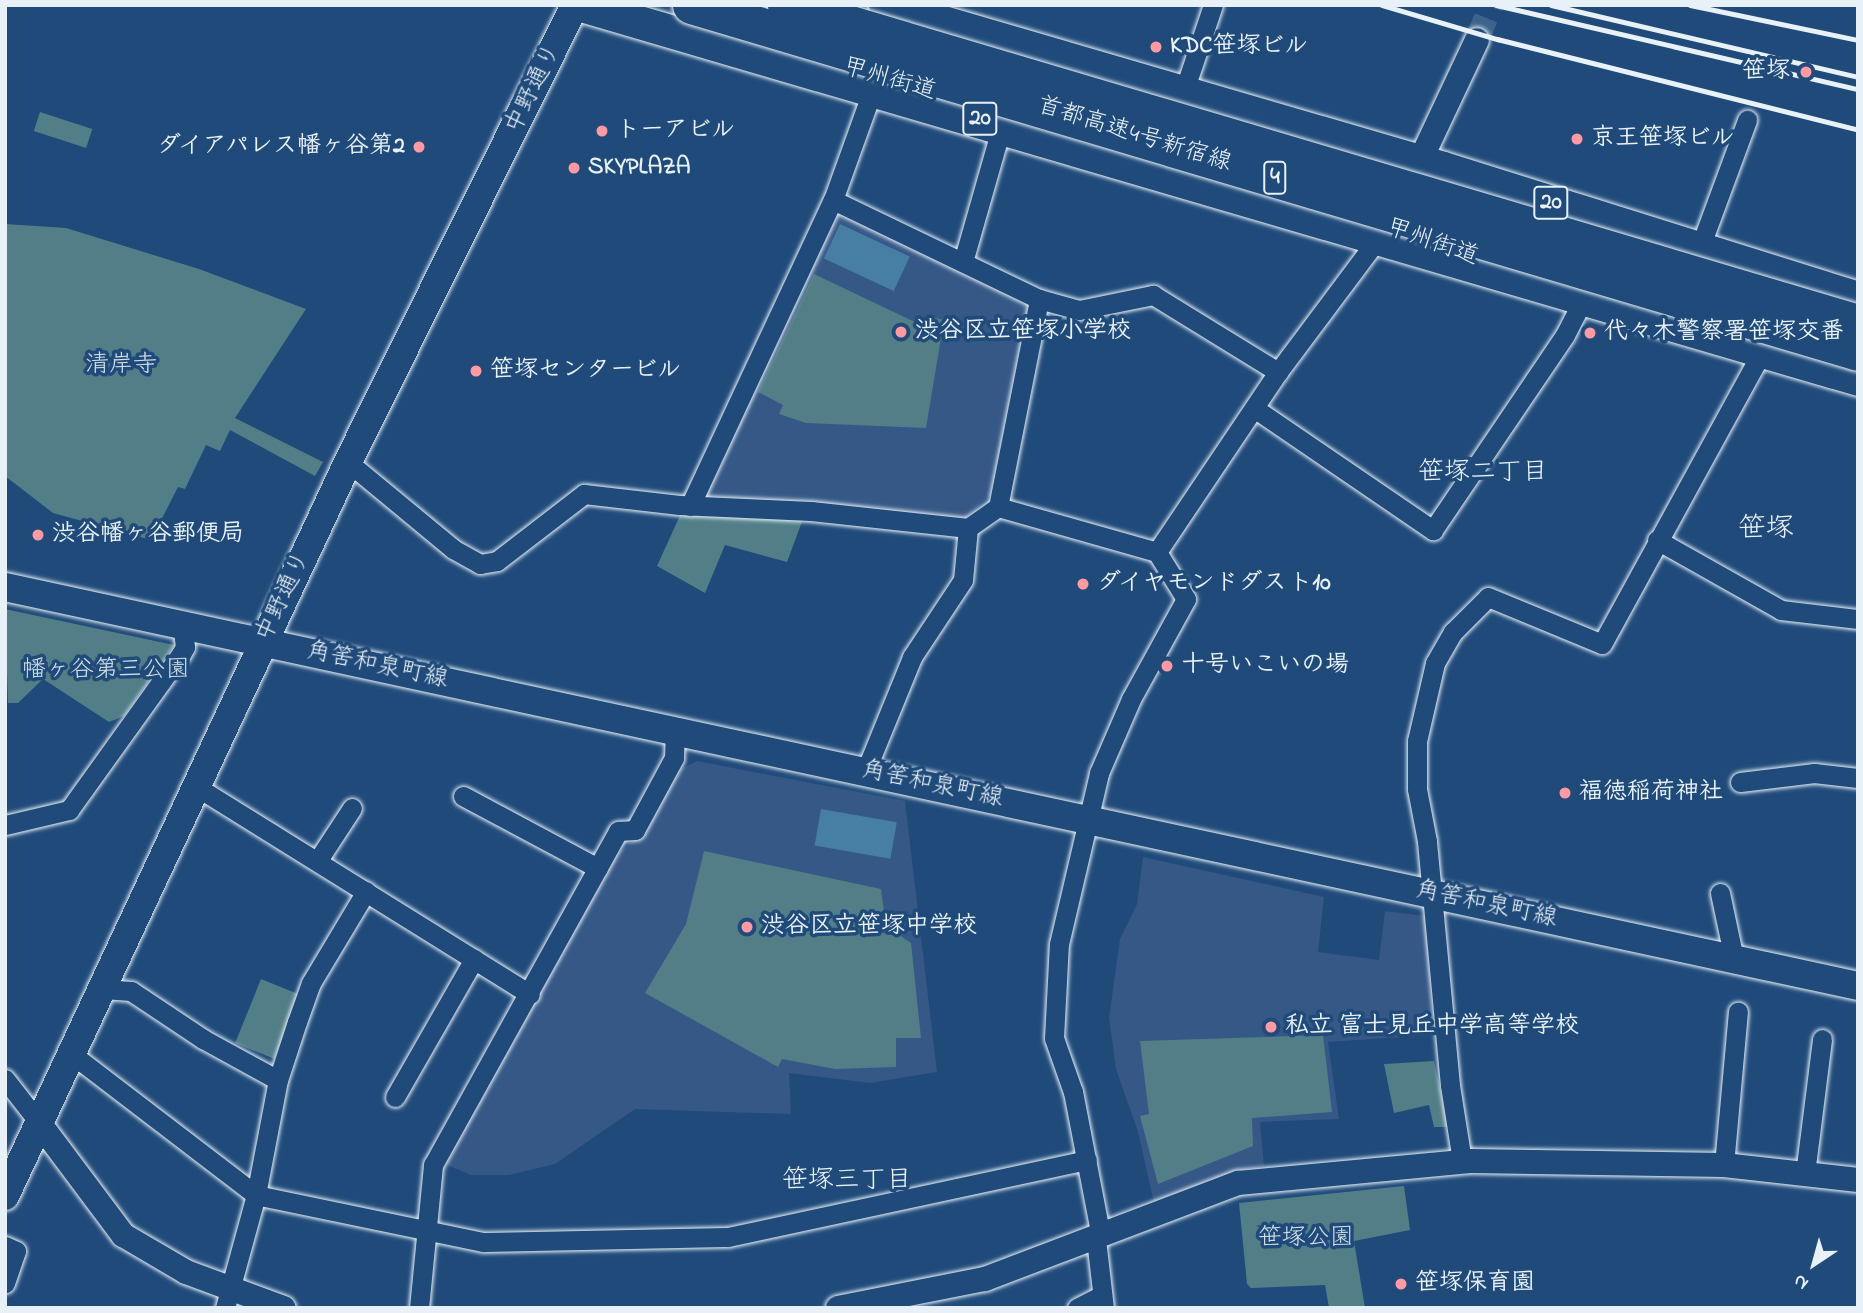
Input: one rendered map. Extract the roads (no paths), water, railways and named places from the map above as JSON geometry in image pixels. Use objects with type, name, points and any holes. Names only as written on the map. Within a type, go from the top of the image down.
[{"type":"highway","name":"20","points":[[581,5],[1382,232]]},
{"type":"highway","name":"甲州街道","points":[[633,5],[1192,169],[1382,232],[1858,379]]},
{"type":"highway","name":"首都高速4号新宿線","points":[[691,5],[1858,352]]},
{"type":"highway","name":"首都高速4号新宿線","points":[[786,5],[1858,323]]},
{"type":"highway","name":"20","points":[[832,5],[1196,102],[1604,220],[1858,298]]},
{"type":"highway","name":"20","points":[[885,5],[927,11],[1196,102]]},
{"type":"main road","name":"中野通り","points":[[5,1196],[348,462],[451,234],[575,5]]},
{"type":"main road","name":"角筈和泉町線","points":[[5,587],[1085,817],[1858,986]]},
{"type":"street","points":[[1196,102],[1213,5]]},
{"type":"street","points":[[1157,552],[1278,372],[1382,232],[1417,167],[1477,40]]},
{"type":"street","points":[[685,505],[833,200],[873,89]]},
{"type":"street","points":[[1699,250],[1747,120]]},
{"type":"street","points":[[963,262],[1002,125]]},
{"type":"street","points":[[833,200],[1039,299],[1079,310],[1153,295],[1278,372]]},
{"type":"street","points":[[1254,408],[1433,530],[1565,335],[1585,296]]},
{"type":"street","points":[[348,462],[453,549],[480,564],[497,561],[584,494],[685,505],[811,511],[968,528],[998,507],[1039,299]]},
{"type":"street","points":[[1462,1161],[1450,1085],[1433,893],[1417,789],[1417,741],[1435,663],[1453,632],[1488,597],[1602,644],[1763,350]]},
{"type":"street","points":[[998,507],[1157,552],[1186,598],[1131,699],[1085,817],[1059,944],[1054,1038],[1073,1092],[1087,1160],[1098,1238],[1103,1302],[1077,1308]]},
{"type":"street","points":[[866,771],[912,657],[963,580],[968,528]]},
{"type":"street","points":[[1657,540],[1781,610],[1858,619]]},
{"type":"street","points":[[5,825],[69,810],[181,654],[186,641],[182,624]]},
{"type":"street","points":[[419,1308],[424,1230],[433,1165],[618,831],[635,830],[674,758],[675,730]]},
{"type":"street","points":[[1740,782],[1814,773],[1858,778]]},
{"type":"street","points":[[197,787],[530,994]]},
{"type":"street","points":[[463,796],[597,868]]},
{"type":"street","points":[[318,860],[352,808]]},
{"type":"street","points":[[227,1300],[256,1195],[278,1080],[311,983],[366,891]]},
{"type":"street","points":[[1720,893],[1734,959]]},
{"type":"street","points":[[395,1097],[474,959]]},
{"type":"street","points":[[103,989],[131,991],[203,1039],[278,1080]]},
{"type":"street","points":[[1724,1165],[1738,1012]]},
{"type":"street","points":[[1805,1174],[1822,1039]]},
{"type":"street","points":[[73,1055],[256,1195],[483,1242],[728,1237],[1087,1160]]},
{"type":"street","points":[[5,1079],[123,1235],[227,1300],[284,1308]]},
{"type":"street","points":[[838,1308],[985,1279],[1238,1183],[1462,1161],[1724,1165],[1858,1180]]},
{"type":"street","points":[[5,1246],[16,1251],[5,1283]]},
{"type":"tunnel","points":[[1477,40],[1491,5]]},
{"type":"railway","points":[[1382,5],[1497,39],[1858,130]]},
{"type":"railway","points":[[1496,5],[1858,89]]},
{"type":"railway","points":[[1551,5],[1858,77]]},
{"type":"railway","points":[[1690,5],[1858,40]]},
{"type":"place","name":"KDC笹塚ビル","points":[[1156,47]]},
{"type":"place","name":"笹塚","points":[[1806,72]]},
{"type":"place","name":"トーアビル","points":[[602,131]]},
{"type":"place","name":"京王笹塚ビル","points":[[1577,139]]},
{"type":"place","name":"ダイアパレス幡ヶ谷第2","points":[[419,147]]},
{"type":"place","name":"SKYPLAZA","points":[[574,168]]},
{"type":"place","name":"渋谷区立笹塚小学校","points":[[901,332]]},
{"type":"place","name":"代々木警察署笹塚交番","points":[[1590,333]]},
{"type":"place","name":"笹塚センタービル","points":[[476,371]]},
{"type":"place","name":"渋谷幡ヶ谷郵便局","points":[[38,535]]},
{"type":"place","name":"ダイヤモンドダスト10","points":[[1083,584]]},
{"type":"place","name":"十号いこいの場","points":[[1167,666]]},
{"type":"place","name":"福徳稲荷神社","points":[[1565,793]]},
{"type":"place","name":"渋谷区立笹塚中学校","points":[[747,927]]},
{"type":"place","name":"私立 富士見丘中学高等学校","points":[[1271,1027]]},
{"type":"place","name":"笹塚保育園","points":[[1401,1284]]},
{"type":"district","name":"笹塚二丁目","points":[[1483,474]]},
{"type":"district","name":"笹塚","points":[[1766,530]]},
{"type":"district","name":"笹塚三丁目","points":[[847,1182]]},
{"type":"park label","name":"清岸寺","points":[[121,366]]},
{"type":"park label","name":"幡ヶ谷第三公園","points":[[106,671]]},
{"type":"park label","name":"笹塚公園","points":[[1306,1239]]}]
